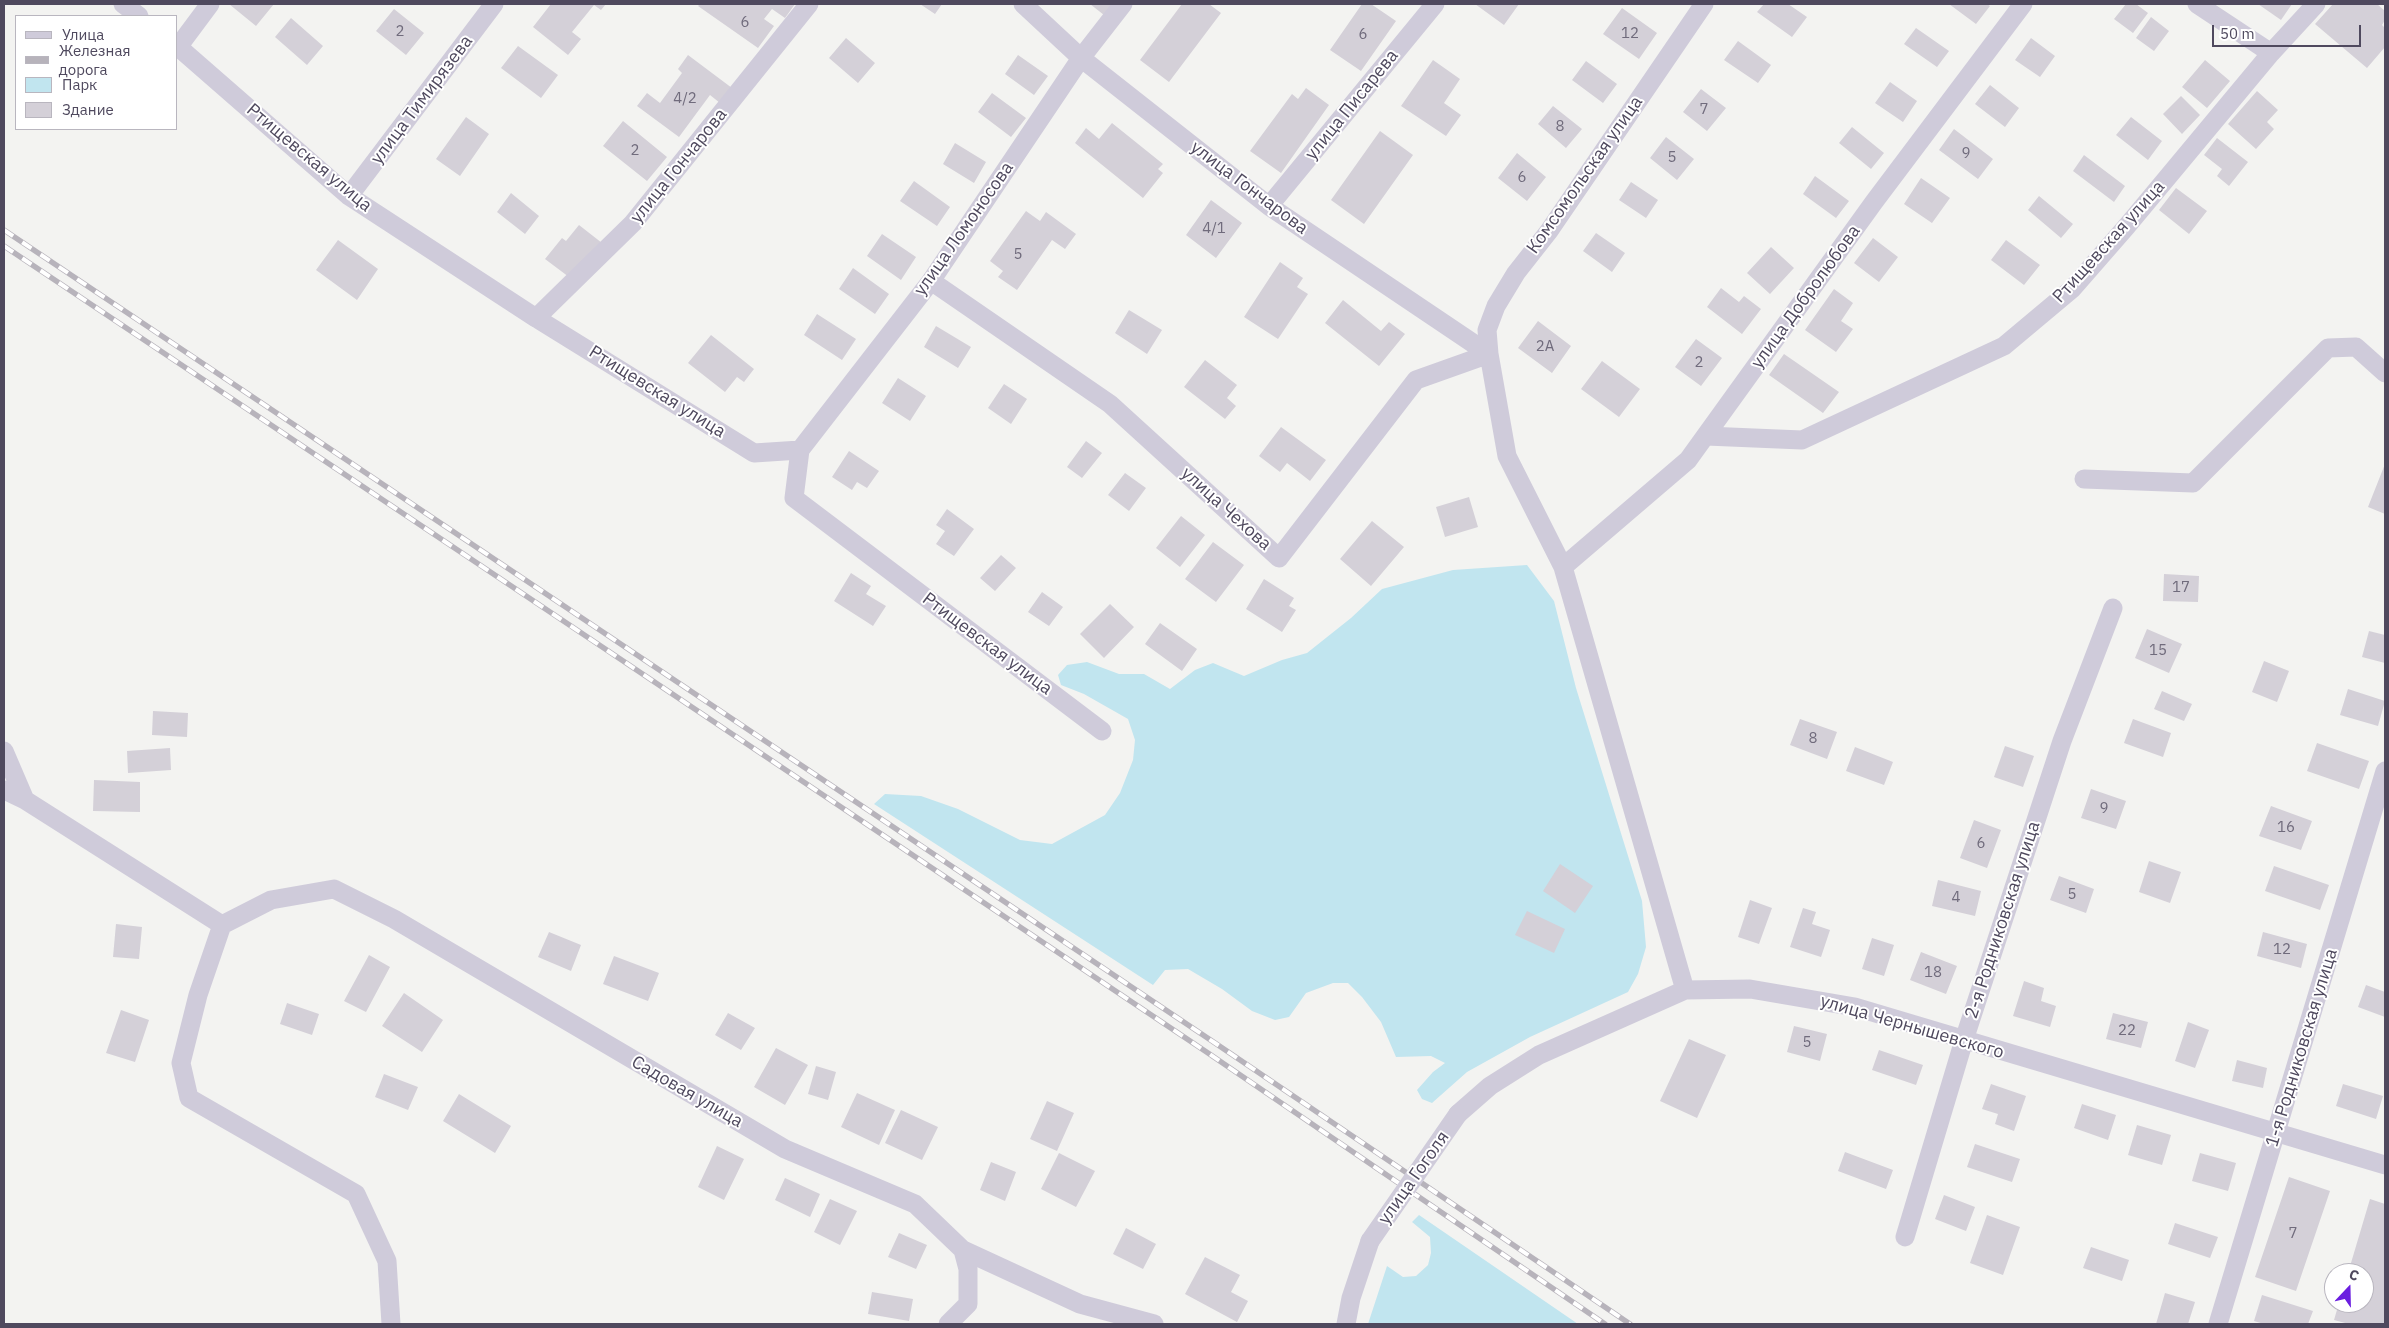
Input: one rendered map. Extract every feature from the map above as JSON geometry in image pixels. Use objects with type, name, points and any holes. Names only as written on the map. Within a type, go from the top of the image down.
[{"type":"street","points":[[123,4],[138,15]]},
{"type":"street","points":[[178,45],[210,4]]},
{"type":"street","name":"улица Тимирязева","points":[[349,196],[494,4]]},
{"type":"street","name":"улица Гончарова","points":[[536,318],[633,223],[809,4]]},
{"type":"street","name":"улица Гончарова","points":[[1023,4],[1081,58],[1269,206],[1489,354]]},
{"type":"street","name":"улица Ломоносова","points":[[800,450],[930,281],[1081,58],[1122,4]]},
{"type":"street","name":"улица Писарева","points":[[1269,206],[1435,4]]},
{"type":"street","name":"Комсомольская улица","points":[[1684,990],[1563,567],[1507,456],[1489,354],[1488,330],[1496,306],[1516,273],[1554,223],[1704,4]]},
{"type":"street","name":"улица Добролюбова","points":[[1563,567],[1688,460],[1874,202],[2023,4]]},
{"type":"street","points":[[2197,4],[2271,53]]},
{"type":"street","name":"Ртищевская улица","points":[[1706,436],[1802,440],[2004,346],[2072,289],[2271,53],[2316,4]]},
{"type":"street","name":"Ртищевская улица","points":[[178,47],[349,196],[536,318],[754,452],[800,450],[794,498],[1102,731]]},
{"type":"street","name":"улица Чехова","points":[[930,281],[1110,404],[1279,558],[1416,380],[1489,354]]},
{"type":"street","points":[[2084,478],[2193,483],[2328,348],[2356,347],[2385,373]]},
{"type":"street","name":"2-я Родниковская улица","points":[[1904,1237],[1964,1040],[2062,741],[2113,608]]},
{"type":"street","points":[[4,751],[25,800]]},
{"type":"street","name":"1-я Родниковская улица","points":[[2218,1324],[2385,771]]},
{"type":"street","points":[[4,790],[25,800],[222,924],[198,995],[181,1063],[189,1098],[356,1194],[387,1261],[391,1324]]},
{"type":"street","name":"Садовая улица","points":[[222,924],[271,900],[334,889],[394,919],[785,1149],[915,1204],[963,1250],[1080,1304],[1154,1324]]},
{"type":"street","name":"улица Чернышевского","points":[[1458,1114],[1490,1086],[1540,1055],[1684,990],[1750,989],[1772,991],[1855,1007],[2385,1165]]},
{"type":"street","name":"улица Гоголя","points":[[1346,1324],[1350,1298],[1370,1241],[1458,1114]]},
{"type":"street","points":[[948,1324],[968,1304],[968,1268],[963,1250]]},
{"type":"green space","points":[[1527,565],[1554,601],[1576,688],[1642,901],[1646,947],[1638,974],[1628,992],[1530,1037],[1467,1072],[1432,1103],[1422,1099],[1417,1090],[1433,1072],[1445,1063],[1431,1056],[1396,1057],[1381,1022],[1362,997],[1348,983],[1333,983],[1306,993],[1289,1017],[1275,1020],[1252,1011],[1222,989],[1188,969],[1165,970],[1153,985],[874,804],[885,794],[921,796],[958,809],[1020,840],[1052,844],[1105,815],[1120,793],[1133,760],[1135,740],[1128,719],[1084,694],[1061,685],[1058,675],[1067,665],[1087,662],[1119,674],[1144,674],[1170,689],[1195,670],[1213,663],[1244,676],[1282,660],[1307,653],[1351,618],[1382,589],[1453,570]]},
{"type":"green space","points":[[1419,1215],[1578,1324],[1368,1324],[1387,1266],[1403,1277],[1416,1276],[1428,1265],[1431,1253],[1430,1237],[1412,1222]]},
{"type":"building","points":[[229,4],[274,4],[256,26]]},
{"type":"building","points":[[551,4],[606,4],[601,10],[594,5],[572,32],[581,39],[568,55],[533,27]]},
{"type":"building","points":[[700,4],[795,4],[785,18],[772,9],[764,19],[774,26],[758,48],[698,6]]},
{"type":"building","points":[[920,4],[942,4],[935,14]]},
{"type":"building","points":[[1090,4],[1113,4],[1104,15]]},
{"type":"building","points":[[1182,4],[1209,4],[1221,13],[1169,82],[1140,60]]},
{"type":"building","points":[[1362,4],[1371,4],[1396,21],[1361,71],[1330,50]]},
{"type":"building","points":[[1475,4],[1519,4],[1504,25]]},
{"type":"building","points":[[1764,4],[1788,4],[1807,17],[1792,37],[1757,12]]},
{"type":"building","points":[[1949,4],[1987,4],[1990,6],[1976,24]]},
{"type":"building","points":[[2126,4],[2136,4],[2148,13],[2133,33],[2114,19]]},
{"type":"building","points":[[2258,4],[2292,4],[2281,20]]},
{"type":"building","points":[[2333,4],[2377,4],[2385,11],[2385,20],[2382,25],[2385,28],[2385,47],[2367,68],[2315,24]]},
{"type":"building","points":[[1622,8],[1657,33],[1639,59],[1603,34]]},
{"type":"building","points":[[394,9],[424,33],[406,55],[376,31]]},
{"type":"building","points":[[2151,17],[2169,31],[2154,51],[2136,38]]},
{"type":"building","points":[[291,18],[323,46],[307,65],[275,37]]},
{"type":"building","points":[[1916,28],[1949,51],[1937,67],[1904,44]]},
{"type":"building","points":[[846,38],[875,63],[858,83],[829,58]]},
{"type":"building","points":[[2031,38],[2055,56],[2040,77],[2015,60]]},
{"type":"building","points":[[1738,41],[1771,65],[1758,83],[1724,60]]},
{"type":"building","points":[[518,46],[558,75],[541,98],[501,68]]},
{"type":"building","points":[[688,55],[732,88],[720,103],[710,95],[679,137],[637,106],[647,93],[660,103],[682,73],[678,69]]},
{"type":"building","points":[[1018,55],[1048,76],[1034,95],[1005,74]]},
{"type":"building","points":[[1433,60],[1460,79],[1444,103],[1461,115],[1446,136],[1401,106]]},
{"type":"building","points":[[2205,60],[2230,81],[2207,108],[2182,87]]},
{"type":"building","points":[[1586,61],[1617,84],[1603,103],[1572,80]]},
{"type":"building","points":[[1890,82],[1917,101],[1903,122],[1875,103]]},
{"type":"building","points":[[1990,85],[2019,108],[2005,127],[1975,104]]},
{"type":"building","points":[[1306,88],[1329,105],[1281,173],[1250,151],[1292,94],[1298,99]]},
{"type":"building","points":[[1701,89],[1726,108],[1707,131],[1683,112]]},
{"type":"building","points":[[2257,91],[2278,110],[2267,122],[2274,129],[2256,149],[2228,124]]},
{"type":"building","points":[[992,93],[1026,118],[1011,137],[978,112]]},
{"type":"building","points":[[2181,96],[2200,115],[2182,134],[2163,114]]},
{"type":"building","points":[[1553,106],[1582,129],[1566,148],[1538,124]]},
{"type":"building","points":[[466,117],[489,134],[460,176],[436,159]]},
{"type":"building","points":[[2131,117],[2162,141],[2148,160],[2116,135]]},
{"type":"building","points":[[623,121],[667,157],[647,181],[603,146]]},
{"type":"building","points":[[1112,123],[1163,164],[1158,169],[1163,173],[1143,198],[1075,143],[1086,128],[1099,139]]},
{"type":"building","points":[[1852,127],[1884,153],[1871,169],[1839,143]]},
{"type":"building","points":[[1954,129],[1993,159],[1978,179],[1939,150]]},
{"type":"building","points":[[1380,131],[1413,155],[1364,224],[1331,200]]},
{"type":"building","points":[[1666,137],[1694,159],[1677,180],[1650,158]]},
{"type":"building","points":[[2217,138],[2248,162],[2229,186],[2217,176],[2222,169],[2204,155]]},
{"type":"building","points":[[955,143],[986,162],[974,183],[943,164]]},
{"type":"building","points":[[1517,153],[1546,177],[1527,201],[1498,178]]},
{"type":"building","points":[[2084,155],[2125,186],[2114,202],[2073,171]]},
{"type":"building","points":[[1815,176],[1849,201],[1836,218],[1803,194]]},
{"type":"building","points":[[1921,178],[1950,198],[1932,223],[1904,204]]},
{"type":"building","points":[[914,181],[950,207],[937,226],[900,201]]},
{"type":"building","points":[[1631,182],[1658,200],[1646,218],[1619,200]]},
{"type":"building","points":[[2176,188],[2207,211],[2189,234],[2159,210]]},
{"type":"building","points":[[511,193],[539,216],[525,234],[497,212]]},
{"type":"building","points":[[2039,196],[2073,224],[2061,238],[2028,210]]},
{"type":"building","points":[[1211,200],[1242,223],[1216,258],[1186,235]]},
{"type":"building","points":[[1026,211],[1040,221],[1046,212],[1076,234],[1065,249],[1052,240],[1017,290],[998,277],[1003,271],[990,261]]},
{"type":"building","points":[[579,225],[602,243],[573,280],[545,259],[562,238],[566,241]]},
{"type":"building","points":[[1596,233],[1625,253],[1612,272],[1583,251]]},
{"type":"building","points":[[882,234],[916,257],[901,280],[867,256]]},
{"type":"building","points":[[1873,238],[1898,257],[1879,282],[1854,263]]},
{"type":"building","points":[[338,240],[378,269],[357,300],[316,270]]},
{"type":"building","points":[[2006,240],[2040,265],[2024,285],[1991,260]]},
{"type":"building","points":[[1771,247],[1794,268],[1770,294],[1747,273]]},
{"type":"building","points":[[1280,262],[1303,278],[1297,287],[1308,294],[1278,339],[1244,317]]},
{"type":"building","points":[[853,268],[889,294],[875,314],[839,289]]},
{"type":"building","points":[[1721,288],[1739,302],[1744,296],[1761,309],[1742,334],[1707,307]]},
{"type":"building","points":[[1834,289],[1853,303],[1841,321],[1853,329],[1836,352],[1805,330]]},
{"type":"building","points":[[1343,300],[1381,331],[1389,322],[1405,334],[1379,366],[1325,323]]},
{"type":"building","points":[[1129,310],[1162,330],[1147,354],[1115,333]]},
{"type":"building","points":[[817,314],[856,339],[842,360],[804,335]]},
{"type":"building","points":[[1538,321],[1571,346],[1552,373],[1518,348]]},
{"type":"building","points":[[936,326],[971,347],[958,368],[924,347]]},
{"type":"building","points":[[711,335],[754,369],[744,382],[737,377],[725,392],[688,363]]},
{"type":"building","points":[[1696,339],[1722,358],[1701,386],[1675,367]]},
{"type":"building","points":[[1784,354],[1839,392],[1823,413],[1769,375]]},
{"type":"building","points":[[1205,360],[1237,385],[1227,398],[1236,406],[1225,419],[1184,387]]},
{"type":"building","points":[[1602,361],[1640,389],[1619,417],[1581,389]]},
{"type":"building","points":[[898,378],[926,396],[910,421],[882,403]]},
{"type":"building","points":[[1004,384],[1027,399],[1011,424],[988,408]]},
{"type":"building","points":[[1281,427],[1326,460],[1310,481],[1287,463],[1280,472],[1259,456]]},
{"type":"building","points":[[1086,441],[1102,453],[1082,478],[1067,467]]},
{"type":"building","points":[[849,451],[879,471],[867,488],[857,482],[852,490],[832,477]]},
{"type":"building","points":[[2385,464],[2385,514],[2368,507]]},
{"type":"building","points":[[1125,473],[1146,488],[1129,511],[1108,495]]},
{"type":"building","points":[[1469,497],[1478,527],[1445,537],[1436,507]]},
{"type":"building","points":[[947,509],[974,529],[954,556],[936,544],[945,531],[936,525]]},
{"type":"building","points":[[1181,516],[1205,535],[1180,567],[1156,548]]},
{"type":"building","points":[[1372,521],[1404,547],[1371,586],[1340,559]]},
{"type":"building","points":[[1213,542],[1244,565],[1216,602],[1185,579]]},
{"type":"building","points":[[1001,555],[1016,568],[995,591],[980,578]]},
{"type":"building","points":[[851,573],[871,586],[866,594],[886,606],[873,626],[834,601]]},
{"type":"building","points":[[2164,574],[2199,576],[2198,602],[2163,601]]},
{"type":"building","points":[[1264,579],[1294,598],[1289,606],[1296,610],[1282,632],[1246,609]]},
{"type":"building","points":[[1042,592],[1063,607],[1049,626],[1028,612]]},
{"type":"building","points":[[1110,604],[1134,627],[1104,658],[1080,634]]},
{"type":"building","points":[[1160,623],[1197,649],[1182,671],[1145,644]]},
{"type":"building","points":[[2147,629],[2182,644],[2169,673],[2135,658]]},
{"type":"building","points":[[2369,631],[2385,635],[2385,663],[2362,657]]},
{"type":"building","points":[[2264,661],[2289,671],[2277,702],[2252,692]]},
{"type":"building","points":[[2348,689],[2385,701],[2378,726],[2340,715]]},
{"type":"building","points":[[2162,691],[2192,704],[2184,721],[2154,709]]},
{"type":"building","points":[[153,711],[188,713],[187,737],[152,735]]},
{"type":"building","points":[[1800,719],[1837,732],[1827,759],[1790,745]]},
{"type":"building","points":[[2133,719],[2171,733],[2163,757],[2124,743]]},
{"type":"building","points":[[2317,743],[2369,761],[2359,789],[2307,771]]},
{"type":"building","points":[[2005,746],[2034,756],[2023,787],[1994,777]]},
{"type":"building","points":[[1855,747],[1893,762],[1884,785],[1846,771]]},
{"type":"building","points":[[170,748],[171,770],[128,773],[127,751]]},
{"type":"building","points":[[94,780],[140,782],[140,812],[93,811]]},
{"type":"building","points":[[2091,789],[2126,801],[2116,829],[2081,818]]},
{"type":"building","points":[[2271,806],[2312,821],[2301,850],[2259,836]]},
{"type":"building","points":[[1974,820],[2001,830],[1987,868],[1960,858]]},
{"type":"building","points":[[2149,861],[2181,872],[2170,903],[2139,892]]},
{"type":"building","points":[[1560,864],[1593,886],[1575,913],[1543,891]]},
{"type":"building","points":[[2274,866],[2329,885],[2320,910],[2265,891]]},
{"type":"building","points":[[2059,876],[2094,889],[2086,913],[2050,900]]},
{"type":"building","points":[[1938,880],[1981,891],[1975,916],[1932,906]]},
{"type":"building","points":[[1750,900],[1772,908],[1759,944],[1738,937]]},
{"type":"building","points":[[1803,908],[1816,912],[1812,924],[1830,930],[1821,957],[1790,947]]},
{"type":"building","points":[[1527,911],[1565,929],[1554,953],[1515,935]]},
{"type":"building","points":[[116,924],[142,927],[139,959],[113,957]]},
{"type":"building","points":[[549,932],[581,945],[571,971],[538,957]]},
{"type":"building","points":[[2263,932],[2307,944],[2301,968],[2257,956]]},
{"type":"building","points":[[1872,938],[1894,945],[1884,976],[1862,969]]},
{"type":"building","points":[[1921,952],[1957,966],[1946,994],[1910,980]]},
{"type":"building","points":[[369,955],[390,967],[366,1012],[344,1001]]},
{"type":"building","points":[[614,956],[659,973],[648,1001],[603,984]]},
{"type":"building","points":[[2024,981],[2044,988],[2041,1001],[2056,1006],[2050,1027],[2013,1016]]},
{"type":"building","points":[[2366,985],[2385,992],[2385,1017],[2358,1007]]},
{"type":"building","points":[[404,993],[443,1020],[422,1052],[382,1026]]},
{"type":"building","points":[[287,1003],[319,1014],[312,1035],[280,1024]]},
{"type":"building","points":[[121,1010],[149,1020],[135,1062],[106,1053]]},
{"type":"building","points":[[728,1013],[755,1028],[741,1050],[715,1035]]},
{"type":"building","points":[[2113,1013],[2148,1022],[2141,1048],[2106,1039]]},
{"type":"building","points":[[2188,1022],[2209,1030],[2195,1068],[2175,1061]]},
{"type":"building","points":[[1794,1026],[1827,1034],[1820,1061],[1787,1052]]},
{"type":"building","points":[[1689,1039],[1726,1055],[1697,1118],[1660,1101]]},
{"type":"building","points":[[776,1048],[808,1065],[785,1105],[754,1087]]},
{"type":"building","points":[[1879,1050],[1923,1065],[1916,1085],[1872,1070]]},
{"type":"building","points":[[2237,1060],[2267,1068],[2263,1088],[2232,1081]]},
{"type":"building","points":[[816,1066],[836,1072],[828,1100],[808,1094]]},
{"type":"building","points":[[384,1074],[418,1087],[408,1110],[375,1097]]},
{"type":"building","points":[[1991,1084],[2026,1096],[2014,1131],[1995,1124],[1998,1114],[1982,1109]]},
{"type":"building","points":[[2343,1084],[2383,1096],[2376,1119],[2336,1106]]},
{"type":"building","points":[[857,1093],[895,1110],[879,1145],[841,1127]]},
{"type":"building","points":[[459,1094],[511,1126],[495,1153],[443,1121]]},
{"type":"building","points":[[1047,1101],[1074,1113],[1057,1151],[1030,1139]]},
{"type":"building","points":[[2082,1104],[2116,1115],[2108,1140],[2074,1128]]},
{"type":"building","points":[[901,1110],[938,1127],[922,1160],[885,1143]]},
{"type":"building","points":[[2137,1125],[2171,1135],[2162,1165],[2128,1155]]},
{"type":"building","points":[[1975,1144],[2020,1159],[2012,1182],[1967,1167]]},
{"type":"building","points":[[717,1146],[744,1159],[724,1200],[698,1187]]},
{"type":"building","points":[[1845,1152],[1893,1170],[1886,1189],[1838,1171]]},
{"type":"building","points":[[1059,1153],[1095,1171],[1076,1207],[1041,1189]]},
{"type":"building","points":[[2200,1153],[2236,1163],[2228,1191],[2192,1181]]},
{"type":"building","points":[[991,1162],[1016,1172],[1005,1201],[980,1190]]},
{"type":"building","points":[[2289,1177],[2330,1191],[2296,1291],[2255,1277]]},
{"type":"building","points":[[785,1178],[820,1194],[810,1217],[775,1200]]},
{"type":"building","points":[[1944,1195],[1975,1207],[1966,1231],[1935,1219]]},
{"type":"building","points":[[830,1199],[857,1211],[840,1245],[814,1232]]},
{"type":"building","points":[[2370,1199],[2385,1204],[2385,1324],[2349,1324],[2334,1320],[2336,1313],[2374,1313],[2374,1263],[2351,1263]]},
{"type":"building","points":[[1987,1215],[2020,1227],[2003,1275],[1970,1263]]},
{"type":"building","points":[[2175,1223],[2218,1237],[2210,1258],[2168,1244]]},
{"type":"building","points":[[1126,1228],[1156,1244],[1143,1269],[1113,1254]]},
{"type":"building","points":[[899,1233],[927,1245],[916,1269],[888,1257]]},
{"type":"building","points":[[2091,1247],[2129,1260],[2122,1281],[2083,1268]]},
{"type":"building","points":[[1205,1257],[1240,1275],[1231,1292],[1248,1301],[1237,1322],[1185,1294]]},
{"type":"building","points":[[872,1292],[913,1299],[909,1321],[868,1314]]},
{"type":"building","points":[[2165,1293],[2195,1302],[2188,1324],[2156,1324]]},
{"type":"building","points":[[2262,1295],[2313,1311],[2308,1324],[2264,1324],[2254,1321]]},
{"type":"railway","points":[[4,230],[1630,1324]]},
{"type":"railway","points":[[4,246],[1208,1053],[1605,1324]]}]
